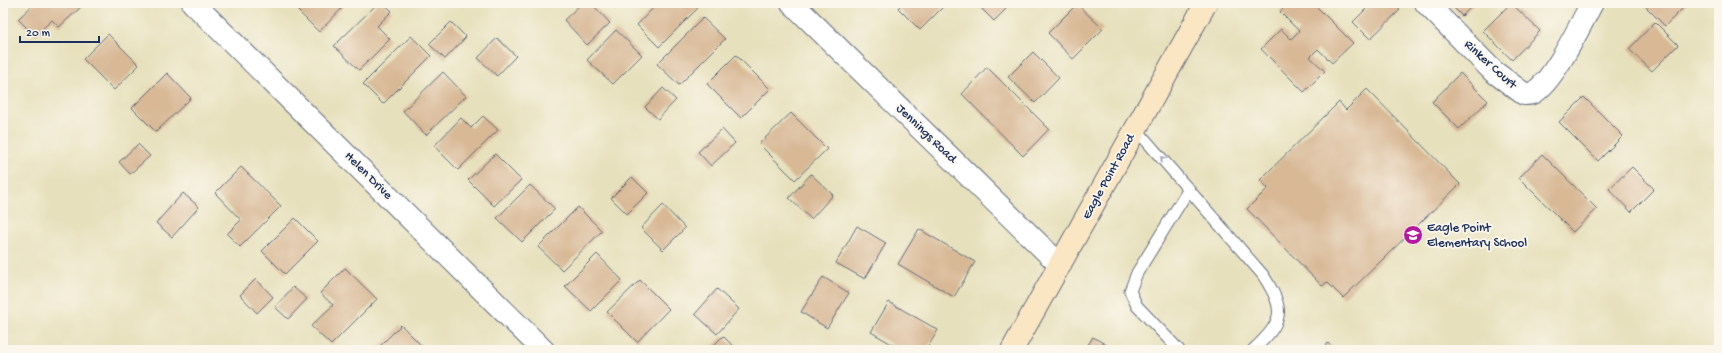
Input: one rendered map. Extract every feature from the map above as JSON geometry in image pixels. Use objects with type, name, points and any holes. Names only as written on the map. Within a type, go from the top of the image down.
[{"type":"street","name":"Helen Drive","points":[[193,3],[543,350]]},
{"type":"street","name":"Jennings Road","points":[[792,3],[1060,265]]},
{"type":"street","name":"Eagle Point Road","points":[[1012,350],[1206,3]]},
{"type":"street","name":"Rinker Court","points":[[1426,3],[1493,71],[1524,94],[1533,93],[1548,78],[1560,60],[1592,3]]},
{"type":"lane","points":[[1136,129],[1263,274],[1276,294],[1279,317],[1270,334],[1253,350]]},
{"type":"lane","points":[[1179,350],[1137,306],[1130,291],[1137,273],[1189,189]]},
{"type":"building","points":[[35,3],[77,3],[81,7],[59,27],[52,20],[35,36],[18,19]]},
{"type":"building","points":[[307,3],[347,3],[319,32],[298,11]]},
{"type":"building","points":[[378,3],[383,3],[392,11],[377,26],[390,39],[359,70],[334,46]]},
{"type":"building","points":[[582,3],[591,3],[610,23],[587,45],[564,20]]},
{"type":"building","points":[[658,3],[694,3],[698,8],[659,47],[637,25]]},
{"type":"building","points":[[903,3],[947,3],[920,30],[898,8]]},
{"type":"building","points":[[1001,3],[1006,9],[994,21],[977,4]]},
{"type":"building","points":[[1288,3],[1313,3],[1353,43],[1332,63],[1318,49],[1310,57],[1325,71],[1304,92],[1261,49],[1281,29],[1291,39],[1299,31],[1280,12]]},
{"type":"building","points":[[1372,3],[1392,3],[1400,10],[1370,39],[1353,22]]},
{"type":"building","points":[[1449,3],[1475,3],[1462,16]]},
{"type":"building","points":[[1511,3],[1540,31],[1512,60],[1483,31]]},
{"type":"building","points":[[1642,3],[1688,3],[1665,26]]},
{"type":"building","points":[[1077,4],[1103,29],[1073,59],[1048,33]]},
{"type":"building","points":[[703,18],[725,39],[679,85],[657,64]]},
{"type":"building","points":[[451,22],[466,37],[445,59],[429,44]]},
{"type":"building","points":[[1655,22],[1678,45],[1652,71],[1629,49]]},
{"type":"building","points":[[616,30],[642,55],[613,84],[587,60]]},
{"type":"building","points":[[108,34],[139,65],[114,90],[83,59]]},
{"type":"building","points":[[411,36],[431,56],[383,104],[363,84]]},
{"type":"building","points":[[497,38],[516,56],[497,76],[478,58]]},
{"type":"building","points":[[1033,52],[1059,78],[1035,103],[1008,77]]},
{"type":"building","points":[[736,55],[770,89],[741,118],[707,84]]},
{"type":"building","points":[[987,67],[1049,129],[1023,156],[962,94]]},
{"type":"building","points":[[443,72],[466,96],[426,135],[403,111]]},
{"type":"building","points":[[167,73],[191,98],[156,132],[132,108]]},
{"type":"building","points":[[1460,73],[1488,101],[1459,129],[1432,102]]},
{"type":"building","points":[[663,88],[676,100],[658,119],[645,107]]},
{"type":"building","points":[[1367,89],[1460,184],[1343,298],[1327,282],[1322,286],[1247,209],[1268,188],[1260,180],[1339,102],[1346,110]]},
{"type":"building","points":[[1584,97],[1623,136],[1598,161],[1559,122]]},
{"type":"building","points":[[791,113],[827,149],[795,180],[759,144]]},
{"type":"building","points":[[483,116],[498,130],[458,170],[434,146],[461,118],[471,128]]},
{"type":"building","points":[[722,129],[735,143],[711,166],[698,152]]},
{"type":"building","points":[[138,144],[150,156],[130,174],[119,162]]},
{"type":"building","points":[[495,154],[521,180],[494,206],[468,180]]},
{"type":"building","points":[[1542,154],[1597,209],[1573,232],[1519,178]]},
{"type":"building","points":[[241,167],[281,206],[240,247],[227,234],[241,220],[215,193]]},
{"type":"building","points":[[1632,167],[1654,189],[1631,212],[1609,189]]},
{"type":"building","points":[[811,174],[833,195],[811,219],[789,198]]},
{"type":"building","points":[[632,177],[648,193],[627,214],[611,198]]},
{"type":"building","points":[[530,185],[555,209],[522,242],[497,218]]},
{"type":"building","points":[[183,193],[199,207],[172,237],[156,223]]},
{"type":"building","points":[[663,205],[685,228],[663,250],[641,228]]},
{"type":"building","points":[[578,207],[602,231],[562,270],[538,247]]},
{"type":"building","points":[[295,218],[318,241],[285,274],[262,251]]},
{"type":"building","points":[[857,226],[886,243],[865,279],[836,263]]},
{"type":"building","points":[[919,229],[975,262],[954,297],[898,264]]},
{"type":"building","points":[[597,254],[622,280],[591,311],[565,286]]},
{"type":"building","points":[[345,268],[377,299],[331,345],[311,326],[333,305],[320,293]]},
{"type":"building","points":[[823,277],[849,293],[827,328],[801,312]]},
{"type":"building","points":[[256,279],[273,297],[257,313],[240,295]]},
{"type":"building","points":[[640,280],[669,309],[637,342],[607,312]]},
{"type":"building","points":[[293,287],[307,299],[288,319],[275,307]]},
{"type":"building","points":[[717,289],[739,309],[717,334],[695,314]]},
{"type":"building","points":[[889,302],[938,330],[926,350],[902,350],[871,332]]},
{"type":"building","points":[[401,325],[426,350],[376,350]]},
{"type":"building","points":[[723,336],[737,350],[709,350]]},
{"type":"building","points":[[1093,337],[1115,350],[1085,350]]},
{"type":"building","points":[[1328,343],[1335,350],[1322,350]]},
{"type":"place","name":"Eagle Point Elementary School","points":[[1413,235]]}]
